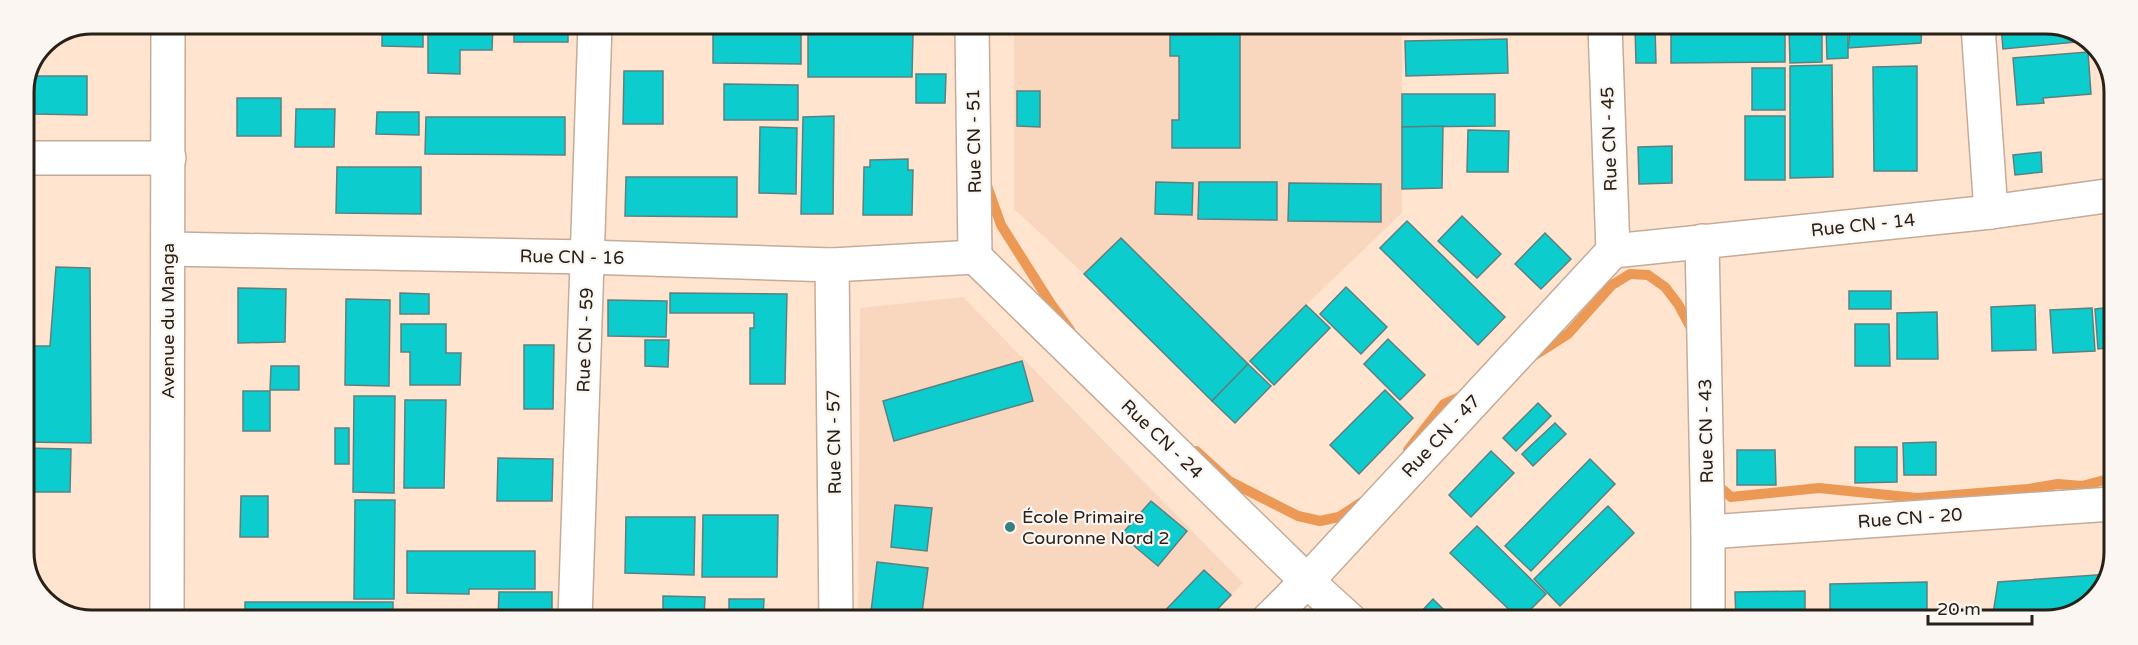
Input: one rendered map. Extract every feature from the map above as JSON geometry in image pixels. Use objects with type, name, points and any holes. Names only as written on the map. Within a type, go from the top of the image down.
[{"type":"street","name":"Avenue du Manga","points":[[167,610],[168,34]]},
{"type":"street","name":"Rue CN - 59","points":[[575,610],[595,34]]},
{"type":"street","name":"Rue CN - 51","points":[[972,34],[975,258]]},
{"type":"street","name":"Rue CN - 45","points":[[1605,34],[1613,251]]},
{"type":"street","points":[[1979,34],[1991,212]]},
{"type":"street","points":[[34,158],[169,158]]},
{"type":"street","name":"Rue CN - 14","points":[[1613,251],[1991,212],[2103,196]]},
{"type":"street","name":"Rue CN - 43","points":[[1702,241],[1708,610]]},
{"type":"street","name":"Rue CN - 16","points":[[169,249],[587,257],[832,265],[975,258]]},
{"type":"street","name":"Rue CN - 47","points":[[1278,610],[1613,251]]},
{"type":"street","name":"Rue CN - 24","points":[[975,258],[1339,610]]},
{"type":"street","name":"Rue CN - 57","points":[[832,265],[836,610]]},
{"type":"street","name":"Rue CN - 20","points":[[1708,532],[2104,505]]},
{"type":"shaded area","points":[[1014,34],[1402,34],[1402,213],[1306,305],[1212,401],[1084,274],[1014,209]]},
{"type":"shaded area","points":[[963,297],[1243,583],[1217,610],[858,610],[860,308]]},
{"type":"building","points":[[382,34],[423,34],[423,47],[382,46]]},
{"type":"building","points":[[428,34],[493,34],[492,50],[460,50],[460,74],[428,73]]},
{"type":"building","points":[[514,34],[568,34],[568,42],[514,42]]},
{"type":"building","points":[[713,34],[801,34],[801,64],[713,63]]},
{"type":"building","points":[[808,34],[913,34],[912,77],[808,77]]},
{"type":"building","points":[[1240,34],[1240,148],[1172,148],[1172,120],[1179,120],[1179,56],[1170,56],[1170,35]]},
{"type":"building","points":[[1635,34],[1655,34],[1656,63],[1636,63]]},
{"type":"building","points":[[1671,34],[1785,34],[1785,62],[1671,63]]},
{"type":"building","points":[[1789,34],[1822,34],[1822,62],[1790,63]]},
{"type":"building","points":[[1826,34],[1848,34],[1848,58],[1827,59]]},
{"type":"building","points":[[1850,34],[1922,34],[1921,43],[1848,48]]},
{"type":"building","points":[[2002,34],[2046,34],[2061,36],[2074,42],[2003,49]]},
{"type":"building","points":[[1507,39],[1508,73],[1406,76],[1405,41]]},
{"type":"building","points":[[2087,52],[2091,94],[2043,98],[2044,103],[2017,105],[2013,58]]},
{"type":"building","points":[[1832,65],[1833,177],[1790,178],[1790,66]]},
{"type":"building","points":[[1917,66],[1917,171],[1874,171],[1873,67]]},
{"type":"building","points":[[1752,68],[1785,68],[1785,110],[1752,110]]},
{"type":"building","points":[[624,71],[663,71],[663,124],[623,124]]},
{"type":"building","points":[[916,74],[946,74],[945,103],[916,103]]},
{"type":"building","points":[[37,76],[87,76],[87,115],[35,114]]},
{"type":"building","points":[[724,84],[798,85],[798,120],[724,120]]},
{"type":"building","points":[[1017,91],[1040,91],[1040,127],[1017,126]]},
{"type":"building","points":[[1402,94],[1495,94],[1495,126],[1402,127]]},
{"type":"building","points":[[237,98],[281,98],[281,136],[237,136]]},
{"type":"building","points":[[296,109],[335,109],[334,147],[295,147]]},
{"type":"building","points":[[377,112],[419,112],[419,135],[376,134]]},
{"type":"building","points":[[834,116],[833,214],[801,214],[803,117]]},
{"type":"building","points":[[1745,116],[1785,116],[1785,180],[1745,180]]},
{"type":"building","points":[[426,117],[565,117],[565,155],[425,154]]},
{"type":"building","points":[[1443,126],[1442,188],[1402,189],[1402,127]]},
{"type":"building","points":[[760,127],[797,128],[796,194],[759,193]]},
{"type":"building","points":[[1468,130],[1509,131],[1508,172],[1467,172]]},
{"type":"building","points":[[1672,146],[1672,183],[1639,184],[1638,147]]},
{"type":"building","points":[[2041,152],[2042,172],[2015,175],[2013,155]]},
{"type":"building","points":[[908,159],[908,170],[913,170],[912,215],[863,215],[864,167],[870,167],[870,160]]},
{"type":"building","points":[[337,167],[421,167],[421,214],[336,213]]},
{"type":"building","points":[[626,177],[737,177],[737,217],[625,216]]},
{"type":"building","points":[[1156,182],[1193,183],[1192,215],[1155,214]]},
{"type":"building","points":[[1199,182],[1277,182],[1277,220],[1198,219]]},
{"type":"building","points":[[1289,183],[1381,184],[1381,222],[1288,221]]},
{"type":"building","points":[[1462,216],[1501,254],[1477,278],[1438,241]]},
{"type":"building","points":[[1407,221],[1505,317],[1478,345],[1380,248]]},
{"type":"building","points":[[1545,233],[1571,259],[1541,289],[1515,264]]},
{"type":"building","points":[[1121,238],[1248,364],[1212,401],[1084,274]]},
{"type":"building","points":[[56,267],[90,268],[91,443],[35,442],[35,346],[50,346]]},
{"type":"building","points":[[1346,287],[1387,327],[1361,354],[1320,314]]},
{"type":"building","points":[[238,288],[286,289],[285,342],[238,343]]},
{"type":"building","points":[[1849,291],[1891,291],[1891,309],[1849,309]]},
{"type":"building","points":[[400,293],[429,294],[429,314],[400,314]]},
{"type":"building","points":[[670,293],[787,294],[785,384],[750,384],[750,328],[754,328],[754,313],[670,313]]},
{"type":"building","points":[[346,299],[390,300],[389,386],[345,385]]},
{"type":"building","points":[[608,300],[667,301],[666,337],[608,336]]},
{"type":"building","points":[[1306,305],[1330,328],[1274,385],[1250,361]]},
{"type":"building","points":[[2035,305],[2036,350],[1992,351],[1991,307]]},
{"type":"building","points":[[2092,308],[2095,351],[2053,353],[2050,310]]},
{"type":"building","points":[[2103,308],[2104,348],[2098,349],[2095,309]]},
{"type":"building","points":[[1937,312],[1938,359],[1897,359],[1897,313]]},
{"type":"building","points":[[401,324],[446,324],[446,353],[461,353],[460,385],[410,385],[410,352],[401,352]]},
{"type":"building","points":[[1855,324],[1889,324],[1890,366],[1855,366]]},
{"type":"building","points":[[1388,339],[1425,375],[1400,400],[1364,364]]},
{"type":"building","points":[[645,340],[669,340],[668,367],[645,366]]},
{"type":"building","points":[[524,345],[554,345],[553,409],[524,409]]},
{"type":"building","points":[[1022,361],[1033,401],[894,441],[883,401]]},
{"type":"building","points":[[1248,364],[1271,386],[1235,423],[1212,401]]},
{"type":"building","points":[[271,366],[299,366],[299,390],[270,390]]},
{"type":"building","points":[[1385,390],[1413,418],[1359,474],[1330,445]]},
{"type":"building","points":[[243,391],[270,391],[270,431],[243,431]]},
{"type":"building","points":[[354,396],[395,396],[394,493],[353,492]]},
{"type":"building","points":[[405,400],[446,400],[444,488],[404,488]]},
{"type":"building","points":[[1538,403],[1551,416],[1516,451],[1503,438]]},
{"type":"building","points":[[1555,423],[1566,434],[1533,466],[1522,454]]},
{"type":"building","points":[[335,428],[349,428],[349,464],[335,464]]},
{"type":"building","points":[[1936,442],[1936,475],[1904,475],[1903,443]]},
{"type":"building","points":[[1855,447],[1897,447],[1897,482],[1855,483]]},
{"type":"building","points":[[35,448],[71,449],[70,492],[35,492]]},
{"type":"building","points":[[1737,450],[1775,450],[1776,485],[1737,485]]},
{"type":"building","points":[[1491,451],[1514,473],[1471,517],[1449,495]]},
{"type":"building","points":[[498,458],[553,459],[552,501],[497,501]]},
{"type":"building","points":[[1590,459],[1615,484],[1531,571],[1505,546]]},
{"type":"building","points":[[241,496],[268,496],[268,537],[240,537]]},
{"type":"building","points":[[355,500],[395,500],[394,599],[354,599]]},
{"type":"building","points":[[1151,501],[1187,531],[1158,566],[1121,535]]},
{"type":"building","points":[[895,505],[932,508],[927,551],[891,547]]},
{"type":"building","points":[[1608,506],[1634,533],[1560,606],[1534,579]]},
{"type":"building","points":[[703,515],[778,515],[777,577],[702,577]]},
{"type":"building","points":[[626,517],[695,517],[694,575],[625,573]]},
{"type":"building","points":[[1477,526],[1546,594],[1530,610],[1510,610],[1450,553]]},
{"type":"building","points":[[407,551],[535,551],[535,589],[469,589],[469,594],[407,593]]},
{"type":"building","points":[[877,562],[928,568],[922,610],[871,610]]},
{"type":"building","points":[[1204,570],[1231,595],[1217,610],[1166,610]]},
{"type":"building","points":[[2099,575],[2094,585],[2081,599],[2071,605],[2053,610],[1994,610],[1998,582]]},
{"type":"building","points":[[1927,582],[1927,610],[1830,610],[1830,584]]},
{"type":"building","points":[[1805,591],[1805,610],[1736,610],[1735,592]]},
{"type":"building","points":[[499,592],[552,592],[552,610],[498,610]]},
{"type":"building","points":[[663,596],[705,597],[704,610],[663,610]]},
{"type":"building","points":[[729,599],[764,599],[763,610],[729,610]]},
{"type":"building","points":[[1433,599],[1444,610],[1423,610]]},
{"type":"building","points":[[245,602],[393,602],[393,610],[245,610]]},
{"type":"waterway","points":[[986,183],[1001,225],[1070,330]]},
{"type":"waterway","points":[[1535,355],[1568,334],[1612,285],[1630,274],[1648,275],[1665,287],[1678,304],[1692,330]]},
{"type":"waterway","points":[[1408,450],[1444,404],[1464,395]]},
{"type":"waterway","points":[[1196,451],[1229,481],[1298,516],[1320,521],[1339,517],[1362,502]]},
{"type":"waterway","points":[[1713,481],[1731,497],[1819,488],[1917,498],[2028,489],[2058,484],[2082,486],[2104,480]]},
{"type":"place","name":"École Primaire Couronne Nord 2","points":[[1010,527]]}]
